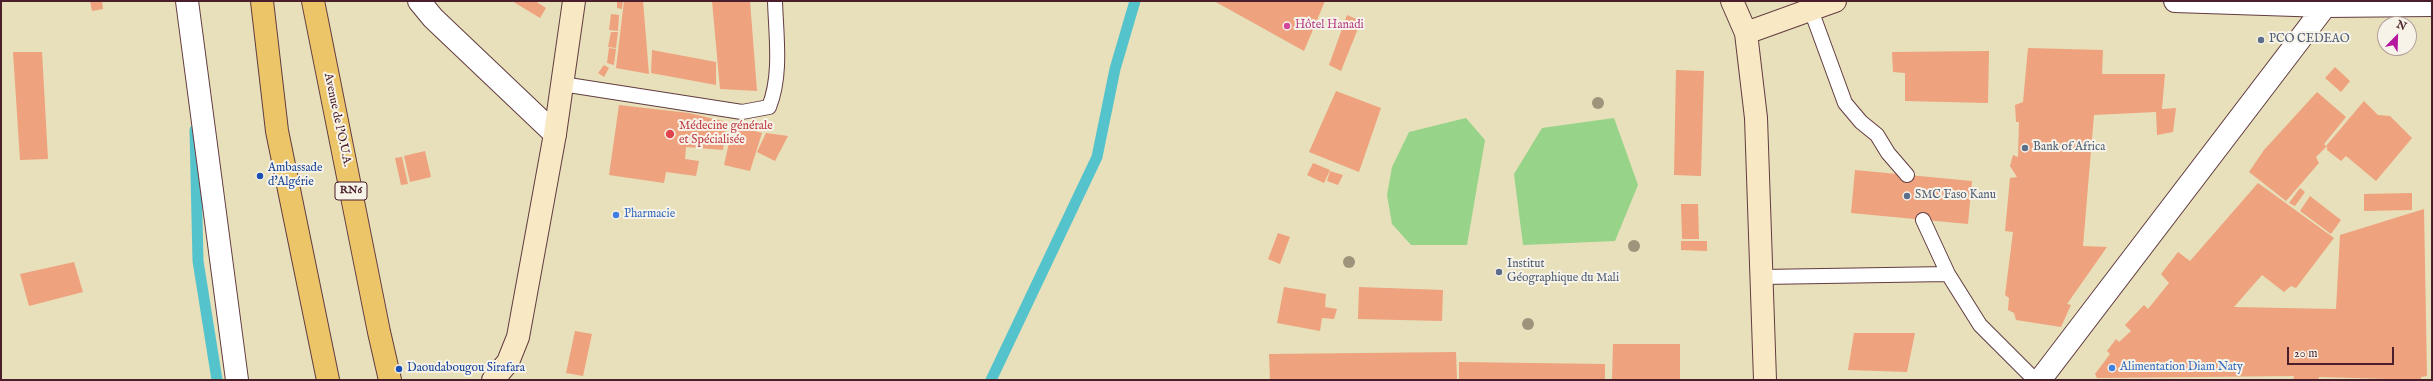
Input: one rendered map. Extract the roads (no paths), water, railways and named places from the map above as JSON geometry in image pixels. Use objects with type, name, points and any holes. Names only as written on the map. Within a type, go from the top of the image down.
[{"type":"highway","points":[[262,1],[277,131],[328,380]]},
{"type":"highway","name":"Avenue de l'O.U.A.","points":[[313,1],[379,332],[390,380]]},
{"type":"street","points":[[187,1],[237,380]]},
{"type":"street","points":[[419,1],[433,18],[555,134]]},
{"type":"street","points":[[493,380],[508,362],[518,337],[555,134],[574,1]]},
{"type":"street","points":[[1732,1],[1746,33],[1756,118],[1765,380]]},
{"type":"street","points":[[1746,33],[1835,1]]},
{"type":"street","points":[[2175,1],[2432,5]]},
{"type":"street","points":[[2040,380],[2327,4]]},
{"type":"lane","points":[[562,84],[742,112],[769,107],[774,95],[776,70],[775,1]]},
{"type":"lane","points":[[1811,10],[1845,102],[1861,122],[1877,135],[1888,153],[1907,175]]},
{"type":"lane","points":[[1923,220],[1948,274],[1980,326],[2035,380]]},
{"type":"lane","points":[[1762,277],[1948,274]]},
{"type":"waterway","points":[[991,380],[1097,157],[1115,69],[1135,1]]},
{"type":"waterway","points":[[195,130],[198,261],[217,380]]},
{"type":"place","name":"Hôtel Hanadi","points":[[1287,26]]},
{"type":"place","name":"PCO CEDEAO","points":[[2261,40]]},
{"type":"place","name":"Médecine générale et Spécialisée","points":[[670,134]]},
{"type":"place","name":"Bank of Africa","points":[[2025,148]]},
{"type":"place","name":"Ambassade d'Algérie","points":[[260,176]]},
{"type":"place","name":"SMC Faso Kanu","points":[[1907,196]]},
{"type":"place","name":"Pharmacie","points":[[616,215]]},
{"type":"place","name":"Institut Géographique du Mali","points":[[1499,272]]},
{"type":"place","name":"Alimentation Diam Naty","points":[[2112,368]]},
{"type":"place","name":"Daoudabougou Sirafara","points":[[399,369]]}]
